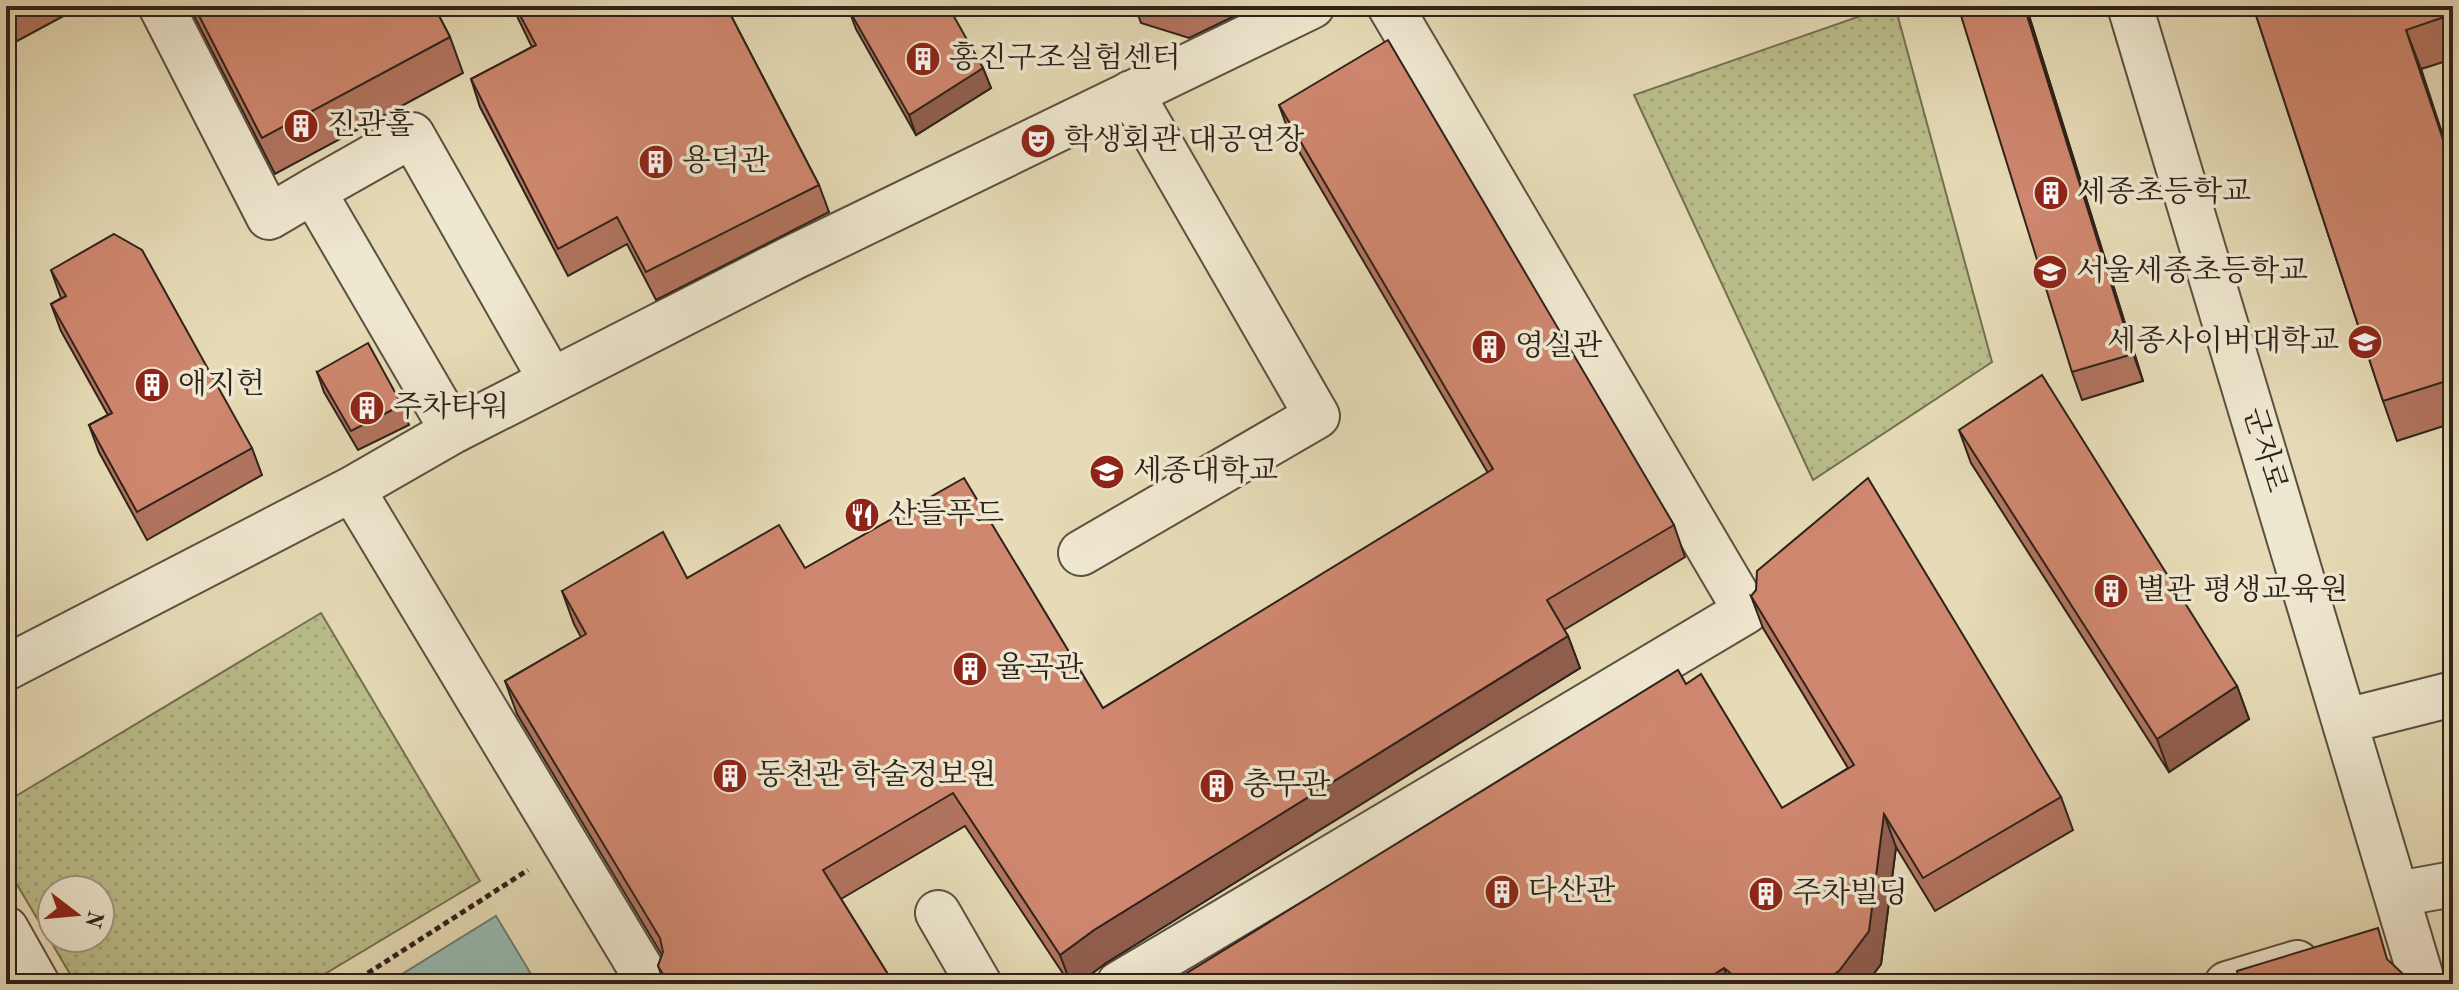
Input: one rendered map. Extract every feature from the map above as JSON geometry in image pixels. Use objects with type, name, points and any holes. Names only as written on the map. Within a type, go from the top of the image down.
[{"type":"street","points":[[161,6],[269,217],[412,135],[551,380]]},
{"type":"street","points":[[6,668],[352,489],[551,380],[794,257],[1312,6]]},
{"type":"street","points":[[1119,984],[1746,611],[1390,6]]},
{"type":"street","name":"군자로","points":[[2130,6],[2423,984]]},
{"type":"street","points":[[1081,553],[1317,416],[1131,93]]},
{"type":"street","points":[[313,191],[453,431]]},
{"type":"street","points":[[352,489],[650,984]]},
{"type":"street","points":[[2346,721],[2453,694]]},
{"type":"street","points":[[2227,984],[2348,948],[2453,884]]},
{"type":"street","points":[[938,913],[979,984]]},
{"type":"street","points":[[6,929],[37,984]]},
{"type":"path","points":[[351,984],[565,846]]},
{"type":"green space","points":[[1895,6],[1992,362],[1813,480],[1634,95]]},
{"type":"green space","points":[[321,613],[480,881],[308,984],[76,984],[58,954],[116,954],[116,874],[36,874],[36,917],[6,866],[6,802]]},
{"type":"water","points":[[496,916],[537,984],[386,984]]},
{"type":"building","name":"진관홀","points":[[194,6],[434,6],[450,37],[262,138]]},
{"type":"building","name":"용덕관","points":[[515,6],[726,6],[819,185],[646,272],[617,217],[558,249],[471,79],[536,45]]},
{"type":"building","name":"홍진구조실험센터","points":[[855,6],[948,6],[983,68],[909,115],[849,10]]},
{"type":"building","name":"세종초등학교","points":[[1958,6],[2024,6],[2133,354],[2072,372]]},
{"type":"building","points":[[2253,6],[2453,6],[2453,14],[2406,30],[2448,154],[2453,153],[2453,379],[2383,401]]},
{"type":"building","points":[[1388,40],[1674,525],[1547,600],[1568,636],[1094,930],[1060,955],[953,793],[823,870],[894,984],[669,984],[658,966],[663,952],[660,938],[505,681],[586,634],[562,591],[663,532],[687,578],[779,525],[805,568],[964,478],[1103,708],[1493,469],[1279,105]]},
{"type":"building","name":"애지헌","points":[[114,234],[142,250],[252,448],[137,512],[89,425],[112,413],[51,304],[66,296],[51,270]]},
{"type":"building","name":"주차타워","points":[[368,343],[402,405],[351,431],[317,372]]},
{"type":"building","name":"별관 평생교육원","points":[[2042,375],[2237,686],[2157,739],[1959,430]]},
{"type":"building","points":[[1868,478],[2061,797],[1923,878],[1884,814],[1869,931],[1839,971],[1819,984],[1744,984],[1724,968],[1699,984],[1169,984],[1678,670],[1686,684],[1701,674],[1782,808],[1854,765],[1751,596],[1756,590],[1757,571]]},
{"type":"building","points":[[2378,928],[2387,959],[2403,974],[2406,984],[2240,984],[2237,971]]},
{"type":"place","name":"홍진구조실험센터","points":[[923,59]]},
{"type":"place","name":"진관홀","points":[[301,126]]},
{"type":"place","name":"학생회관 대공연장","points":[[1038,141]]},
{"type":"place","name":"용덕관","points":[[656,162]]},
{"type":"place","name":"세종초등학교","points":[[2051,193]]},
{"type":"place","name":"서울세종초등학교","points":[[2050,272]]},
{"type":"place","name":"세종사이버대학교","points":[[2365,342]]},
{"type":"place","name":"영실관","points":[[1489,347]]},
{"type":"place","name":"애지헌","points":[[152,385]]},
{"type":"place","name":"주차타워","points":[[367,408]]},
{"type":"place","name":"세종대학교","points":[[1107,472]]},
{"type":"place","name":"산들푸드","points":[[862,515]]},
{"type":"place","name":"별관 평생교육원","points":[[2111,591]]},
{"type":"place","name":"율곡관","points":[[970,669]]},
{"type":"place","name":"동천관 학술정보원","points":[[730,776]]},
{"type":"place","name":"충무관","points":[[1217,786]]},
{"type":"place","name":"다산관","points":[[1502,892]]},
{"type":"place","name":"주차빌딩","points":[[1766,894]]}]
